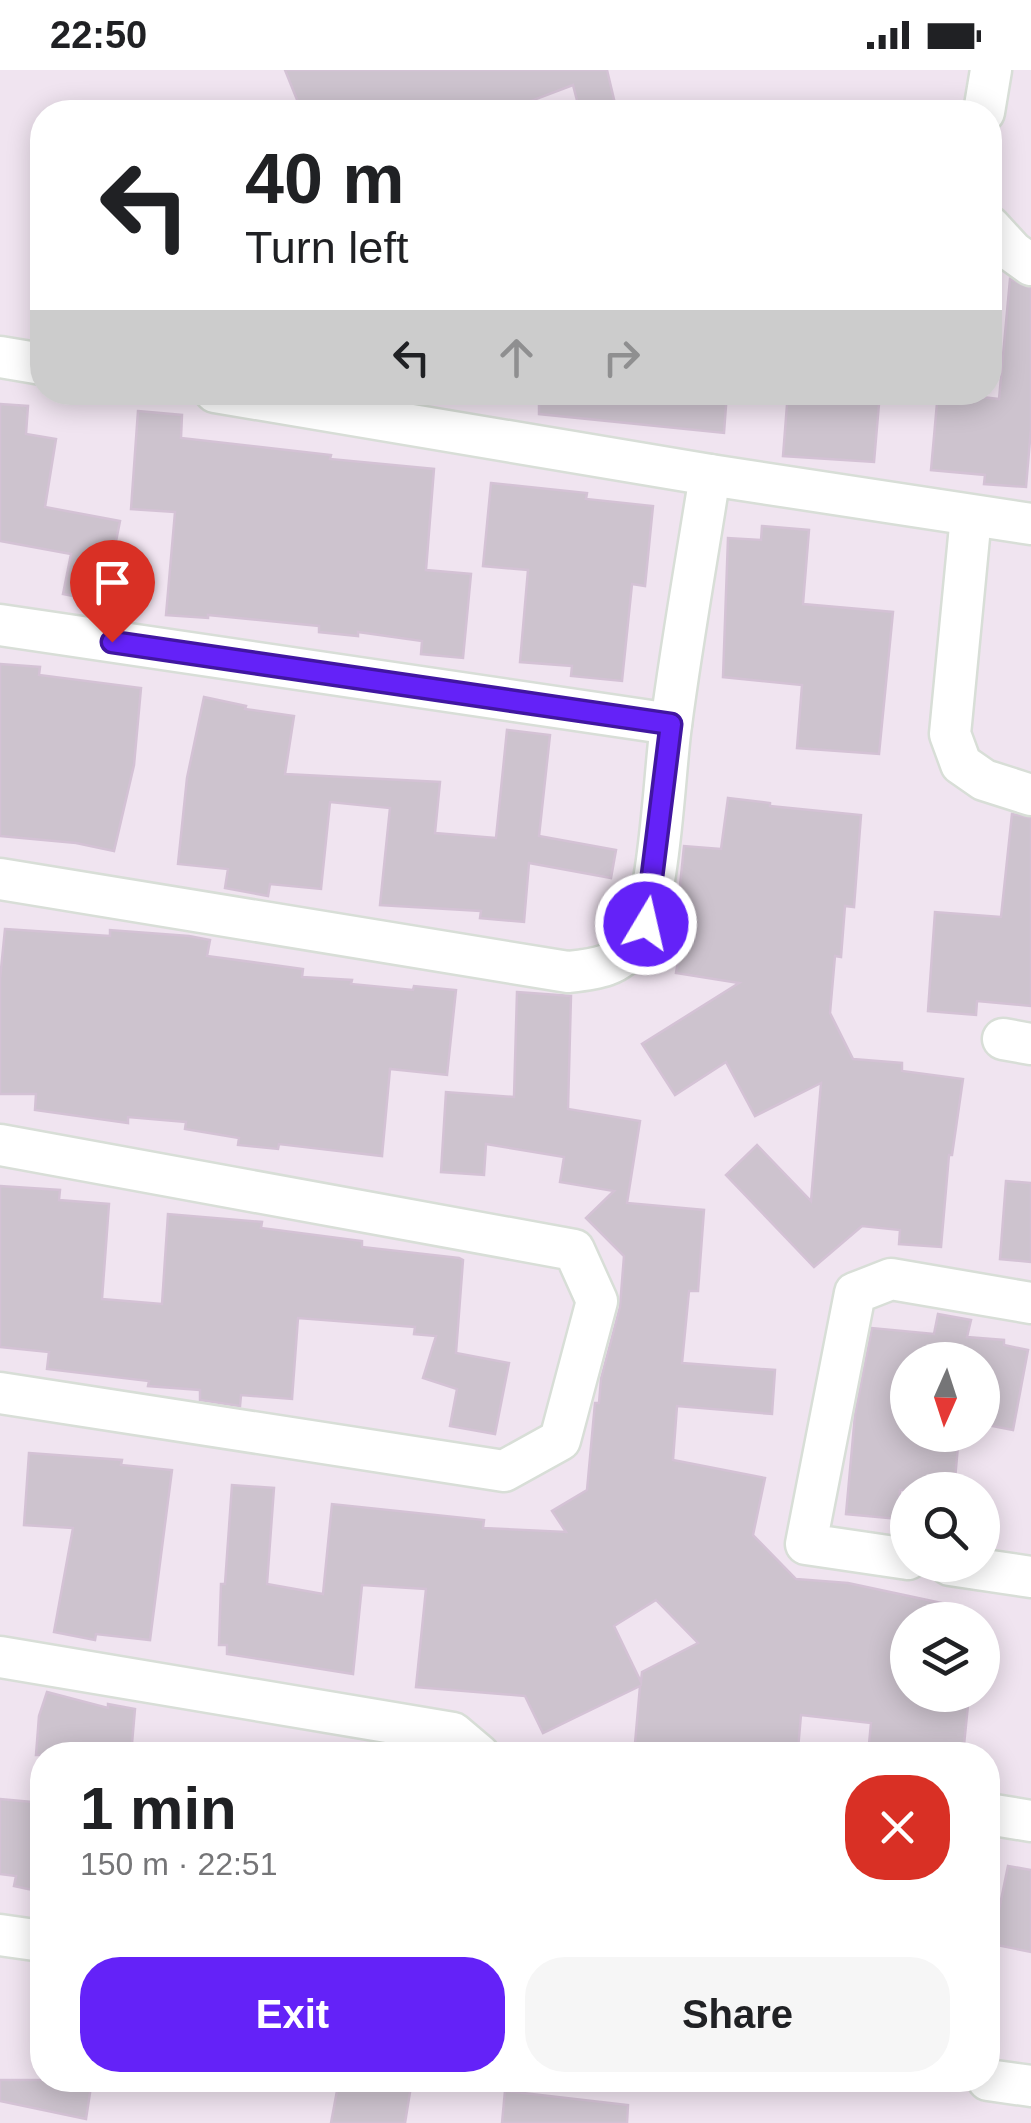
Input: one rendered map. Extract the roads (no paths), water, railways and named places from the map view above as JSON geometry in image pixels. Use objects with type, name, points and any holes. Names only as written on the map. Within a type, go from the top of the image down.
[{"type":"street","points":[[986,100],[990,70]]},
{"type":"street","points":[[1002,240],[1031,264]]},
{"type":"street","points":[[0,357],[30,362]]},
{"type":"street","points":[[292,405],[1031,524]]},
{"type":"street","points":[[0,879],[568,972],[605,968],[622,958],[646,924],[671,724],[710,475]]},
{"type":"street","points":[[971,516],[950,734],[961,764],[984,780],[1031,795]]},
{"type":"street","points":[[0,625],[671,724]]},
{"type":"street","points":[[0,1145],[574,1250],[597,1302],[560,1440],[504,1470],[0,1393]]},
{"type":"street","points":[[890,1556],[806,1544],[856,1293],[891,1279],[1031,1302]]},
{"type":"street","points":[[1000,1572],[1031,1577]]},
{"type":"street","points":[[0,1658],[453,1733],[464,1742]]},
{"type":"street","points":[[1000,1816],[1031,1820]]},
{"type":"street","points":[[0,1935],[30,1939]]},
{"type":"street","points":[[1000,2082],[1031,2086]]}]
